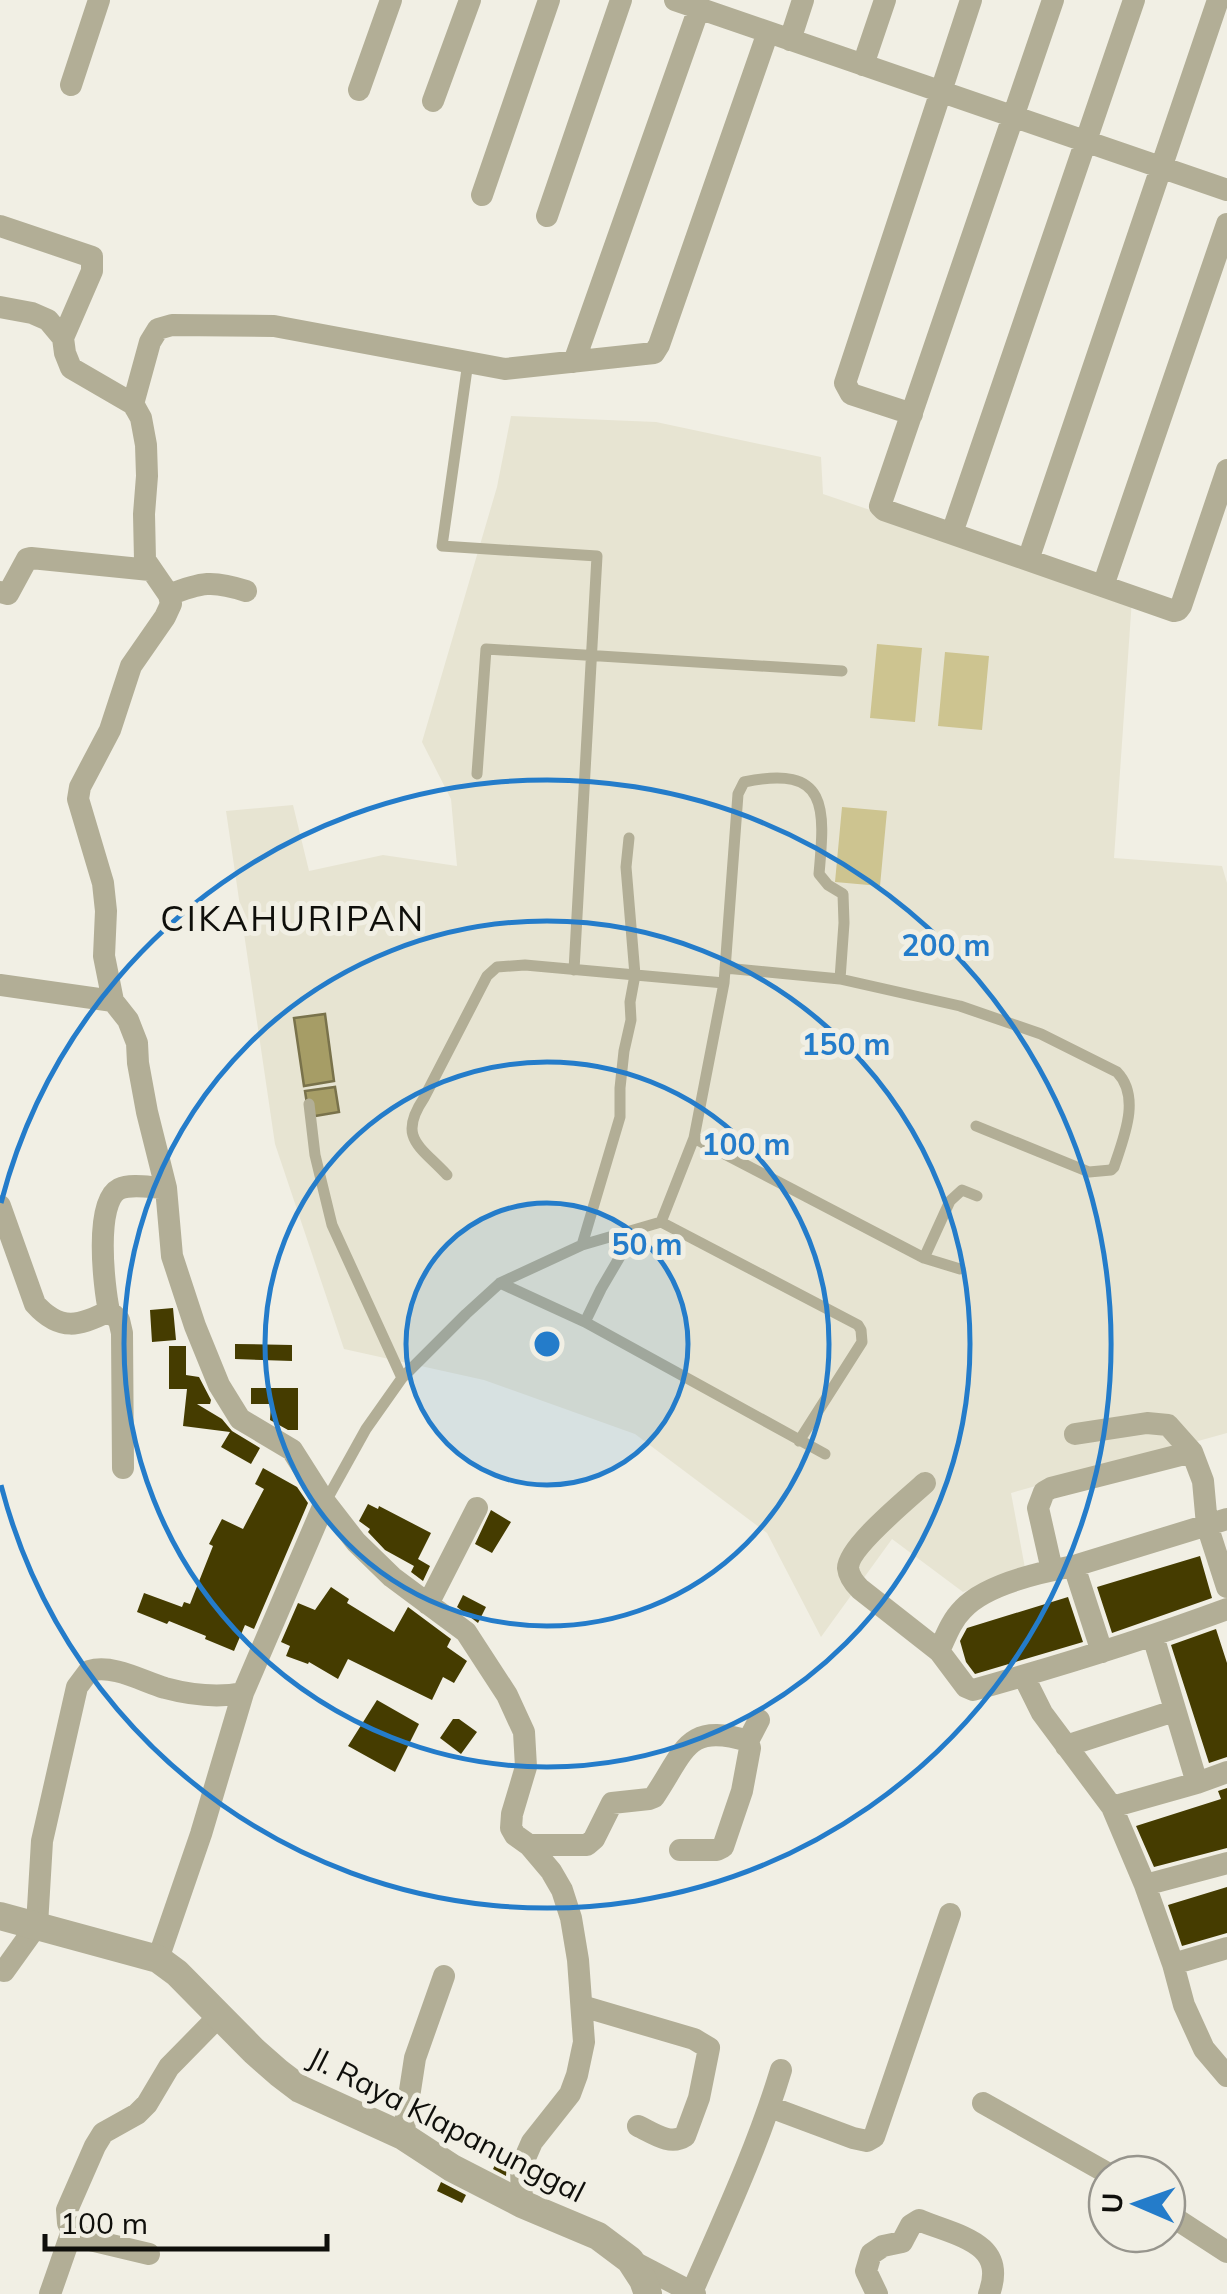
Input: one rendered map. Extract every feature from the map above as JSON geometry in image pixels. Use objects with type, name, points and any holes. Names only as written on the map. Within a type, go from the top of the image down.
[{"type":"street","points":[[71,85],[99,0]]},
{"type":"street","points":[[359,90],[392,0]]},
{"type":"street","points":[[433,101],[470,0]]},
{"type":"street","points":[[482,196],[549,0]]},
{"type":"street","points":[[548,216],[621,0]]},
{"type":"street","points":[[675,0],[710,7],[779,36],[1227,190]]},
{"type":"street","points":[[133,404],[150,342],[158,329],[172,325],[274,326],[505,369],[649,355],[657,351],[779,36],[803,0]]},
{"type":"street","points":[[863,64],[885,0]]},
{"type":"street","points":[[912,414],[851,394],[845,383],[971,0]]},
{"type":"street","points":[[1053,0],[880,506],[1170,611],[1178,610],[1227,470]]},
{"type":"street","points":[[952,533],[1134,0]]},
{"type":"street","points":[[1028,560],[1218,0]]},
{"type":"street","points":[[574,362],[710,7]]},
{"type":"street","points":[[1104,586],[1227,224]]},
{"type":"street","points":[[0,226],[92,257],[94,267],[63,338],[65,354],[71,368],[133,404],[142,418],[147,476],[145,560],[171,604],[131,666],[110,730],[80,787],[78,799],[104,882],[104,956],[113,1000],[133,1029],[147,1112],[166,1188],[175,1268],[219,1385],[240,1419],[292,1450],[356,1542],[392,1576],[466,1632],[518,1715],[524,1732],[526,1766],[512,1814],[512,1828],[551,1871],[562,1890],[571,1918],[584,2042],[570,2094],[532,2142],[521,2167],[522,2204]]},
{"type":"street","points":[[0,307],[48,320],[63,338]]},
{"type":"street","points":[[0,592],[8,594],[31,558],[150,570]]},
{"type":"street","points":[[169,595],[204,582],[246,591]]},
{"type":"street","points":[[0,984],[113,1000]]},
{"type":"street","points":[[123,1468],[122,1333],[119,1320],[109,1310],[104,1264],[106,1206],[117,1190],[133,1186],[166,1188]]},
{"type":"street","points":[[0,1206],[35,1304],[45,1314],[73,1324],[87,1322],[109,1310]]},
{"type":"street","points":[[1075,1434],[1147,1423],[1168,1425],[1192,1452],[1204,1481],[1217,1522],[1227,1587]]},
{"type":"street","points":[[1102,1652],[1038,1508],[1044,1492],[1192,1452]]},
{"type":"street","points":[[925,1483],[869,1535],[848,1564],[851,1578],[939,1651],[966,1687],[973,1690],[1154,1636],[1227,1609]]},
{"type":"street","points":[[158,1959],[243,1693],[325,1502]]},
{"type":"street","points":[[428,1604],[477,1508]]},
{"type":"street","points":[[939,1651],[964,1608],[989,1590],[1217,1522]]},
{"type":"street","points":[[1154,1636],[1197,1784]]},
{"type":"street","points":[[4,1971],[37,1924],[42,1842],[77,1687],[89,1670],[103,1668],[198,1695],[243,1693]]},
{"type":"street","points":[[1024,1677],[1042,1713],[1112,1807],[1145,1884],[1184,2005],[1204,2049],[1227,2076]]},
{"type":"street","points":[[1066,1746],[1174,1711]]},
{"type":"street","points":[[529,1845],[587,1845],[612,1803],[654,1796],[692,1740],[710,1734],[754,1730],[742,1791],[722,1847],[680,1850]]},
{"type":"street","points":[[1112,1807],[1227,1772]]},
{"type":"street","points":[[1145,1884],[1227,1863]]},
{"type":"street","points":[[770,2107],[853,2138],[867,2141],[874,2137],[950,1914]]},
{"type":"street","name":"Jl. Raya Klapanunggal","points":[[0,1916],[158,1959],[177,1973],[254,2051],[300,2089],[403,2136],[452,2168],[522,2204],[598,2236],[630,2260],[648,2294]]},
{"type":"street","points":[[1173,1964],[1227,1948]]},
{"type":"street","points":[[403,2136],[415,2058],[444,1976]]},
{"type":"street","points":[[582,2006],[694,2039],[709,2048],[699,2098],[685,2136],[672,2141],[638,2126]]},
{"type":"street","points":[[150,2254],[86,2239],[72,2231],[67,2210],[103,2133],[138,2114],[169,2067],[220,2015]]},
{"type":"street","points":[[630,2260],[694,2293],[770,2107],[781,2070]]},
{"type":"street","points":[[983,2103],[1087,2162]]},
{"type":"street","points":[[877,2294],[866,2271],[871,2254],[882,2246],[902,2242],[911,2225],[919,2220],[980,2246],[996,2276],[989,2294]]},
{"type":"street","points":[[1187,2225],[1227,2252]]},
{"type":"street","points":[[50,2294],[72,2231]]},
{"type":"lane","points":[[468,362],[442,546],[597,556],[574,970]]},
{"type":"lane","points":[[477,774],[486,649],[842,671]]},
{"type":"lane","points":[[661,1222],[694,1138],[724,983],[738,794],[744,782],[794,779],[811,788],[819,800],[823,826],[820,874],[843,894],[840,979]]},
{"type":"lane","points":[[582,1245],[620,1117],[620,1088],[635,975],[626,867],[629,838]]},
{"type":"lane","points":[[447,1176],[413,1138],[412,1116],[486,976],[497,966],[525,965],[724,983]]},
{"type":"lane","points":[[725,968],[840,979],[960,1006],[1041,1034],[1117,1072],[1126,1082],[1127,1123],[1111,1170],[1089,1172],[976,1126]]},
{"type":"lane","points":[[309,1104],[315,1154],[332,1225],[402,1378]]},
{"type":"lane","points":[[694,1138],[924,1258],[960,1270]]},
{"type":"lane","points":[[924,1258],[952,1198],[962,1190],[977,1196]]},
{"type":"lane","points":[[325,1502],[366,1429],[402,1378],[500,1283],[582,1245],[661,1222],[858,1324],[862,1342],[799,1441]]},
{"type":"lane","points":[[584,1322],[635,1231]]},
{"type":"lane","points":[[500,1283],[584,1322],[825,1454]]},
{"type":"shaded area","points":[[511,416],[656,422],[821,457],[823,494],[1132,599],[1114,858],[1222,866],[1227,883],[1227,1433],[1011,1493],[1025,1568],[963,1592],[892,1539],[821,1637],[767,1533],[635,1434],[484,1380],[344,1349],[275,1144],[226,811],[293,805],[309,871],[383,855],[457,866],[451,799],[422,742],[497,487]]},
{"type":"shaded area","points":[[877,644],[922,648],[915,722],[870,718]]},
{"type":"shaded area","points":[[945,652],[989,656],[982,730],[938,726]]},
{"type":"shaded area","points":[[842,807],[887,811],[880,886],[835,882]]},
{"type":"shaded area","points":[[325,1014],[334,1081],[304,1086],[294,1018]]},
{"type":"shaded area","points":[[335,1087],[339,1112],[309,1117],[305,1091]]},
{"type":"building","points":[[173,1308],[176,1340],[152,1342],[150,1310]]},
{"type":"building","points":[[235,1344],[292,1345],[292,1361],[235,1359]]},
{"type":"building","points":[[169,1346],[186,1346],[186,1375],[199,1377],[211,1400],[210,1404],[197,1404],[260,1448],[251,1464],[221,1447],[230,1432],[183,1426],[187,1389],[169,1389]]},
{"type":"building","points":[[251,1388],[298,1388],[298,1430],[288,1430],[270,1420],[271,1404],[251,1404]]},
{"type":"building","points":[[263,1468],[297,1487],[308,1503],[254,1629],[245,1625],[234,1651],[169,1621],[167,1624],[137,1612],[144,1593],[182,1607],[184,1602],[190,1604],[213,1546],[209,1544],[222,1519],[243,1529],[264,1489],[255,1484]]},
{"type":"building","points":[[368,1504],[431,1533],[418,1559],[430,1566],[423,1581],[411,1572],[414,1566],[385,1550],[359,1521]]},
{"type":"building","points":[[491,1510],[511,1522],[492,1553],[475,1544]]},
{"type":"building","points":[[1200,1556],[1212,1598],[1112,1633],[1097,1587]]},
{"type":"building","points":[[331,1587],[349,1599],[347,1603],[394,1632],[408,1607],[451,1639],[447,1647],[467,1661],[454,1683],[443,1677],[432,1700],[348,1659],[338,1679],[309,1662],[286,1656],[290,1646],[281,1642],[298,1603],[315,1610]]},
{"type":"building","points":[[463,1595],[486,1607],[478,1623],[457,1607]]},
{"type":"building","points":[[1068,1597],[1083,1642],[975,1674],[966,1662],[960,1641],[967,1628]]},
{"type":"building","points":[[1216,1629],[1227,1663],[1227,1757],[1209,1763],[1171,1645]]},
{"type":"building","points":[[377,1700],[419,1724],[395,1772],[348,1746]]},
{"type":"building","points":[[453,1719],[477,1732],[461,1754],[440,1738]]},
{"type":"building","points":[[1227,1788],[1227,1848],[1154,1867],[1136,1826],[1221,1799],[1218,1791]]},
{"type":"building","points":[[1227,1887],[1227,1933],[1182,1946],[1168,1905]]},
{"type":"building","points":[[504,2147],[512,2151],[506,2176],[493,2169]]},
{"type":"building","points":[[441,2182],[466,2195],[462,2203],[437,2191]]},
{"type":"district","name":"CIKAHURIPAN","points":[[293,918]]}]
